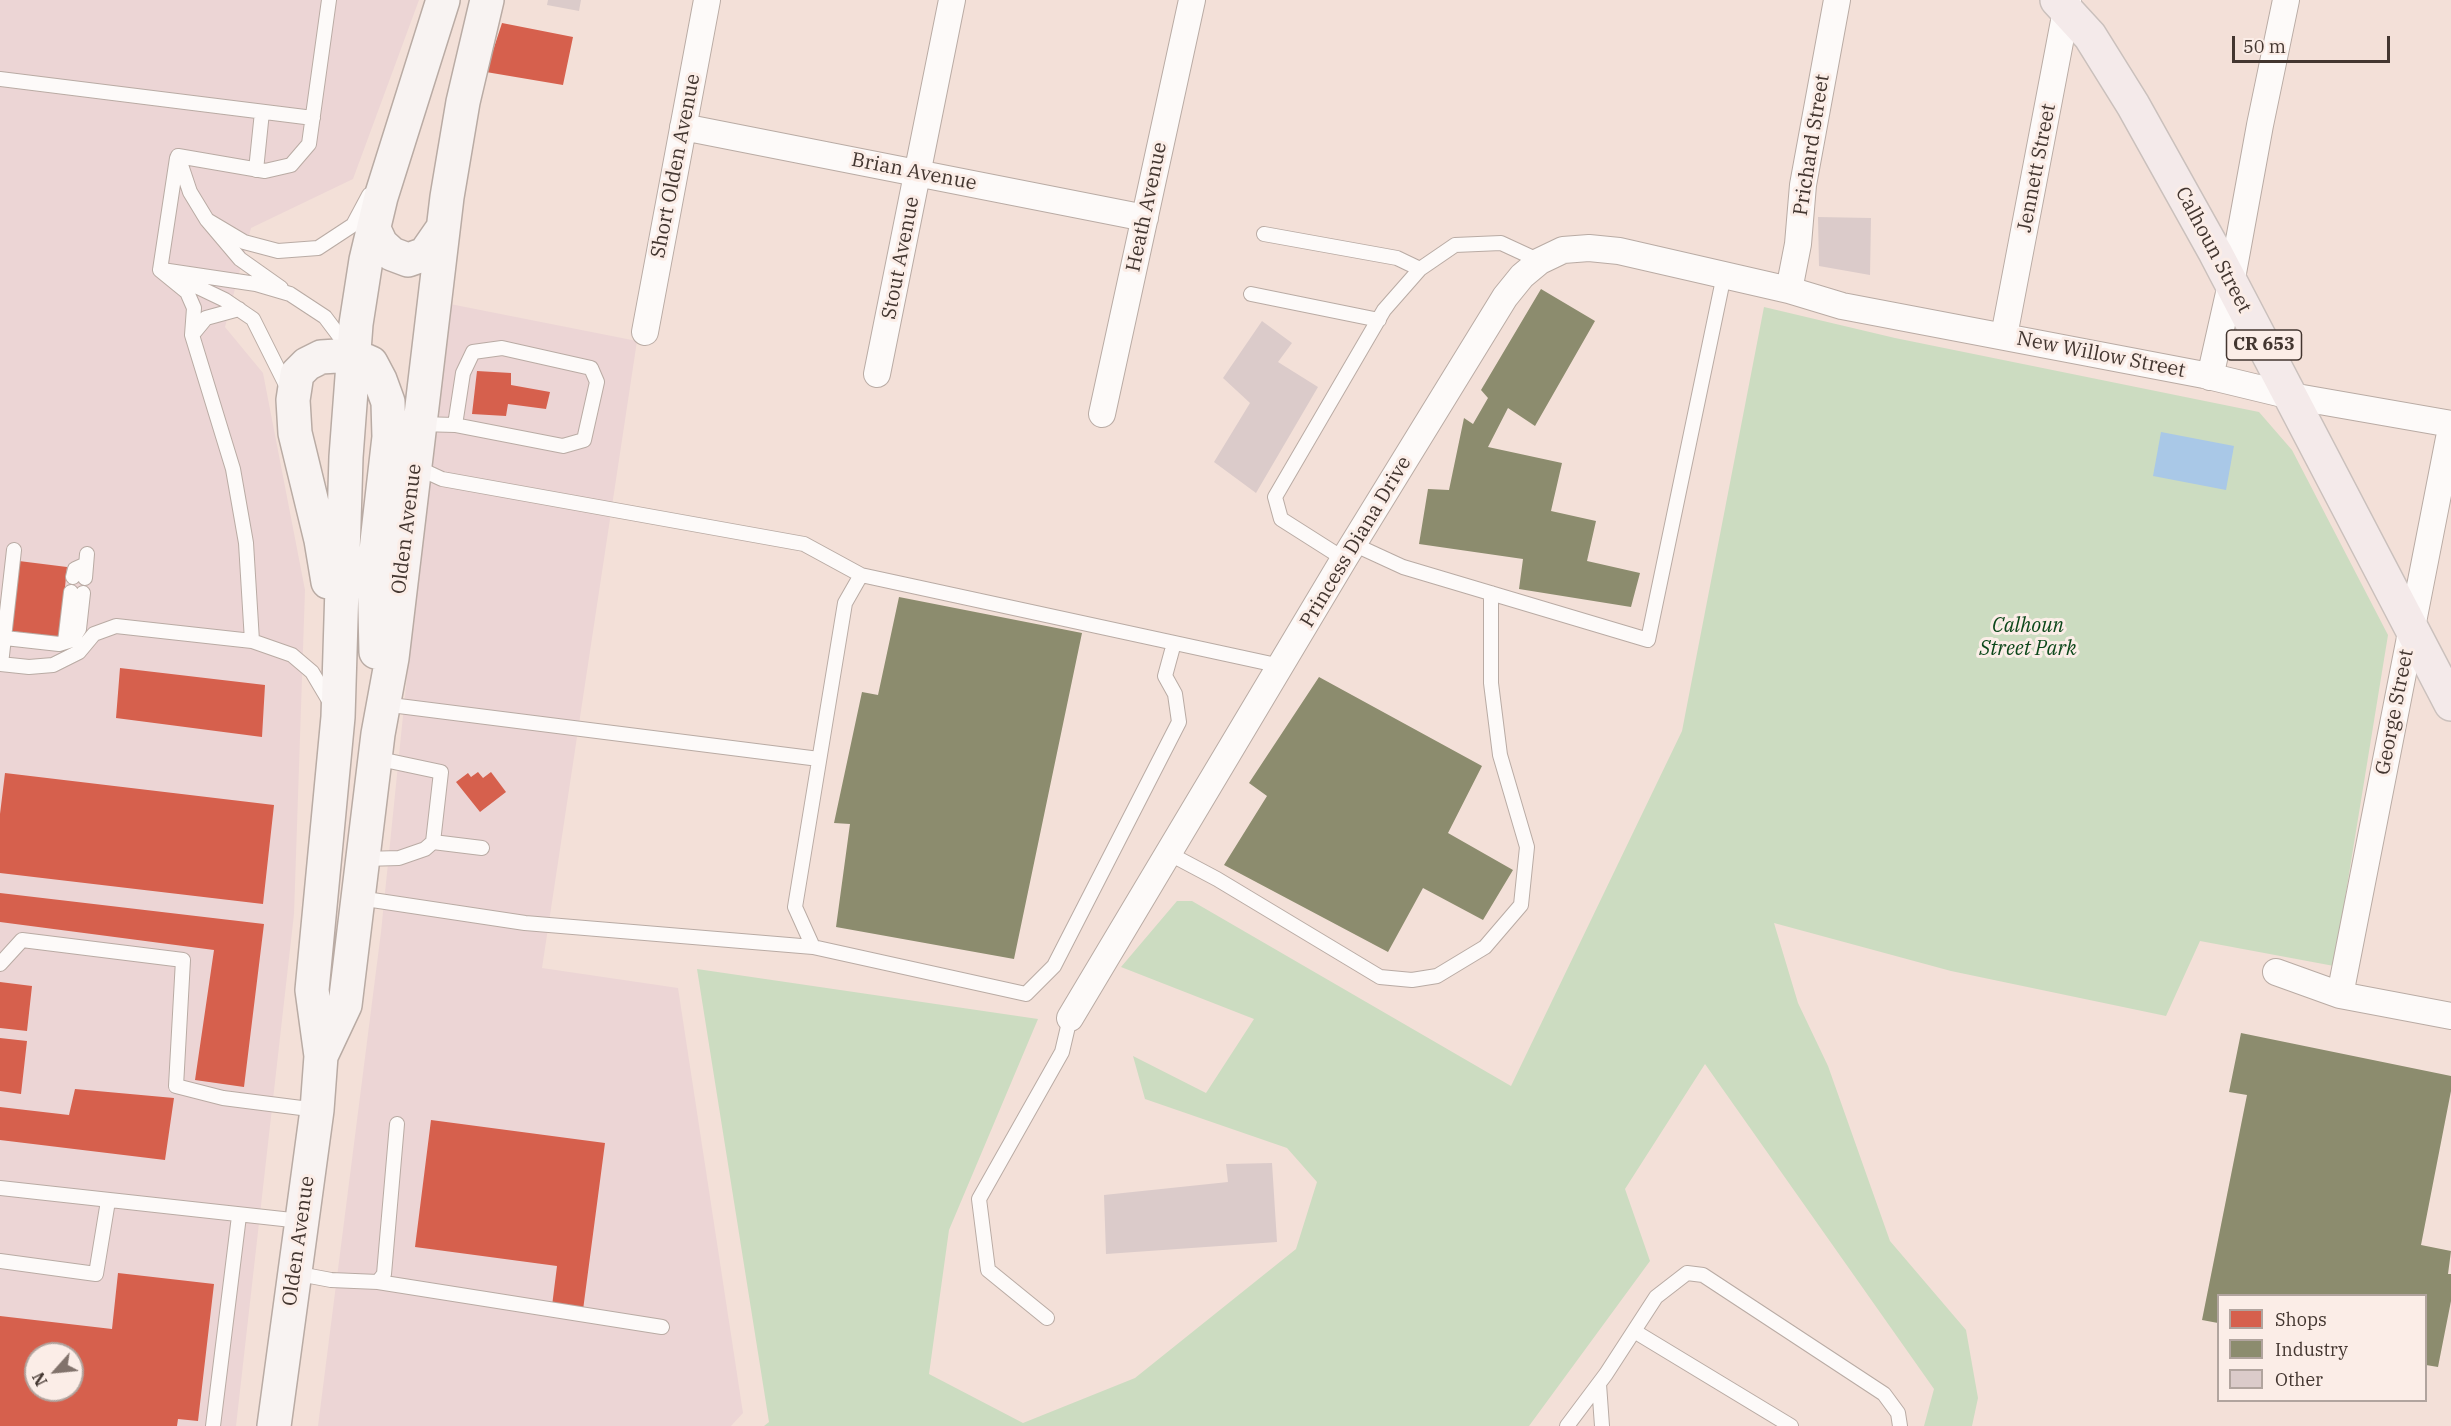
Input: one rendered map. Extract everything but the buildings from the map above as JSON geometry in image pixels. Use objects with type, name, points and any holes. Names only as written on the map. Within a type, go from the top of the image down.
[{"type":"main road","points":[[443,2],[484,6]]},
{"type":"main road","name":"Olden Avenue","points":[[277,1425],[294,1273],[317,1110],[321,1056],[312,990],[338,717],[346,457],[353,355],[366,260],[401,135],[443,2]]},
{"type":"main road","name":"Calhoun Street","points":[[2064,3],[2090,36],[2133,105],[2291,396],[2451,704]]},
{"type":"main road","name":"Olden Avenue","points":[[321,1056],[345,1005],[379,732],[392,658],[443,228],[463,102],[484,6]]},
{"type":"main road","points":[[374,229],[381,244],[392,254],[408,260],[424,254],[443,228]]},
{"type":"main road","points":[[340,653],[321,540],[295,433],[293,400],[297,374],[307,364],[321,357],[353,355],[371,363],[388,402],[389,437],[374,568],[379,732]]},
{"type":"street","name":"Short Olden Avenue","points":[[645,332],[707,0]]},
{"type":"street","name":"Stout Avenue","points":[[878,374],[952,0]]},
{"type":"street","name":"Heath Avenue","points":[[1102,414],[1192,0]]},
{"type":"street","name":"Prichard Street","points":[[1789,290],[1798,244],[1803,185],[1837,0]]},
{"type":"street","points":[[2210,377],[2231,284],[2255,146],[2286,0]]},
{"type":"street","name":"Jennett Street","points":[[2004,336],[2064,3]]},
{"type":"street","name":"Brian Avenue","points":[[683,127],[1144,218]]},
{"type":"street","name":"Princess Diana Drive","points":[[1070,1018],[1349,552],[1505,297],[1522,276],[1540,261],[1563,250],[1588,248],[1619,251],[1753,281]]},
{"type":"street","name":"New Willow Street","points":[[1753,281],[1842,306],[2004,336],[2210,377],[2291,396],[2451,426]]},
{"type":"street","name":"George Street","points":[[2340,995],[2451,426]]},
{"type":"street","points":[[2277,972],[2340,995],[2451,1016]]},
{"type":"lane","points":[[178,156],[265,171],[291,165],[309,144],[329,0]]},
{"type":"lane","points":[[0,79],[313,118]]},
{"type":"lane","points":[[255,170],[262,112]]},
{"type":"lane","points":[[207,220],[244,242],[278,251],[318,248],[353,225],[401,135]]},
{"type":"lane","points":[[178,156],[190,192],[207,220],[240,259],[325,318],[353,355]]},
{"type":"lane","points":[[160,270],[178,156]]},
{"type":"lane","points":[[1264,234],[1397,258],[1420,269]]},
{"type":"lane","points":[[1540,261],[1501,243],[1455,245],[1420,269],[1379,320],[1275,497],[1281,519],[1349,552],[1648,640],[1724,275]]},
{"type":"lane","points":[[160,270],[256,284],[290,294]]},
{"type":"lane","points":[[160,270],[225,300],[253,318],[293,400]]},
{"type":"lane","points":[[160,270],[188,292],[194,308],[192,335],[233,469],[246,543],[252,641]]},
{"type":"lane","points":[[1251,294],[1379,320]]},
{"type":"lane","points":[[192,335],[206,318],[239,309]]},
{"type":"lane","points":[[420,424],[455,425],[563,446],[584,440],[597,382],[591,368],[502,348],[473,352],[463,373],[455,425]]},
{"type":"lane","points":[[414,466],[442,479],[804,544],[861,575],[1281,666]]},
{"type":"lane","points":[[14,550],[1,664],[29,667],[53,665],[79,652],[94,634],[116,626],[252,641],[292,655],[312,672],[338,717]]},
{"type":"lane","points":[[813,946],[795,907],[844,603],[861,575]]},
{"type":"lane","points":[[1168,853],[1218,879],[1380,977],[1412,980],[1437,976],[1485,946],[1521,905],[1527,847],[1500,755],[1491,683],[1491,593]]},
{"type":"lane","points":[[4,638],[59,644],[72,640],[79,629],[82,594],[65,642]]},
{"type":"lane","points":[[359,898],[525,923],[813,946],[1026,994],[1054,966],[1179,722],[1175,694],[1165,676],[1174,643]]},
{"type":"lane","points":[[379,732],[819,759]]},
{"type":"lane","points":[[364,859],[399,858],[425,849],[432,842],[441,772],[379,732]]},
{"type":"lane","points":[[432,842],[482,848]]},
{"type":"lane","points":[[0,964],[22,940],[183,960],[176,1086],[223,1098],[317,1110]]},
{"type":"lane","points":[[1047,1318],[988,1270],[978,1199],[1062,1052],[1070,1018]]},
{"type":"lane","points":[[378,1282],[384,1274],[397,1124]]},
{"type":"lane","points":[[0,1188],[301,1221]]},
{"type":"lane","points":[[0,1261],[96,1274],[108,1201]]},
{"type":"lane","points":[[213,1426],[239,1216]]},
{"type":"lane","points":[[294,1273],[331,1280],[378,1282],[662,1327]]},
{"type":"lane","points":[[1567,1426],[1599,1384],[1665,1287],[1687,1273],[1703,1275],[1884,1394],[1898,1413],[1900,1426]]},
{"type":"lane","points":[[1634,1331],[1791,1426]]},
{"type":"lane","points":[[1599,1384],[1602,1426]]},
{"type":"shaded area","points":[[0,0],[419,0],[353,179],[251,228],[225,327],[263,373],[305,590],[294,914],[236,1426],[0,1426]]},
{"type":"shaded area","points":[[445,303],[637,341],[542,968],[678,988],[743,1413],[731,1426],[318,1426],[381,932]]},
{"type":"green space","name":"Calhoun Street Park","points":[[1764,307],[1895,338],[2259,412],[2292,450],[2388,635],[2334,966],[2200,941],[2166,1016],[1951,971],[1774,923],[1798,1003],[1828,1066],[1890,1241],[1966,1330],[1978,1398],[1972,1426],[1924,1426],[1934,1389],[1705,1064],[1625,1189],[1650,1261],[1529,1426],[764,1426],[769,1422],[697,969],[1038,1019],[949,1230],[929,1374],[1023,1423],[1135,1378],[1296,1249],[1317,1182],[1287,1148],[1145,1099],[1133,1056],[1206,1093],[1254,1019],[1121,967],[1177,901],[1192,901],[1511,1086],[1682,731]]},
{"type":"water","points":[[2161,432],[2234,446],[2226,490],[2153,476]]}]
